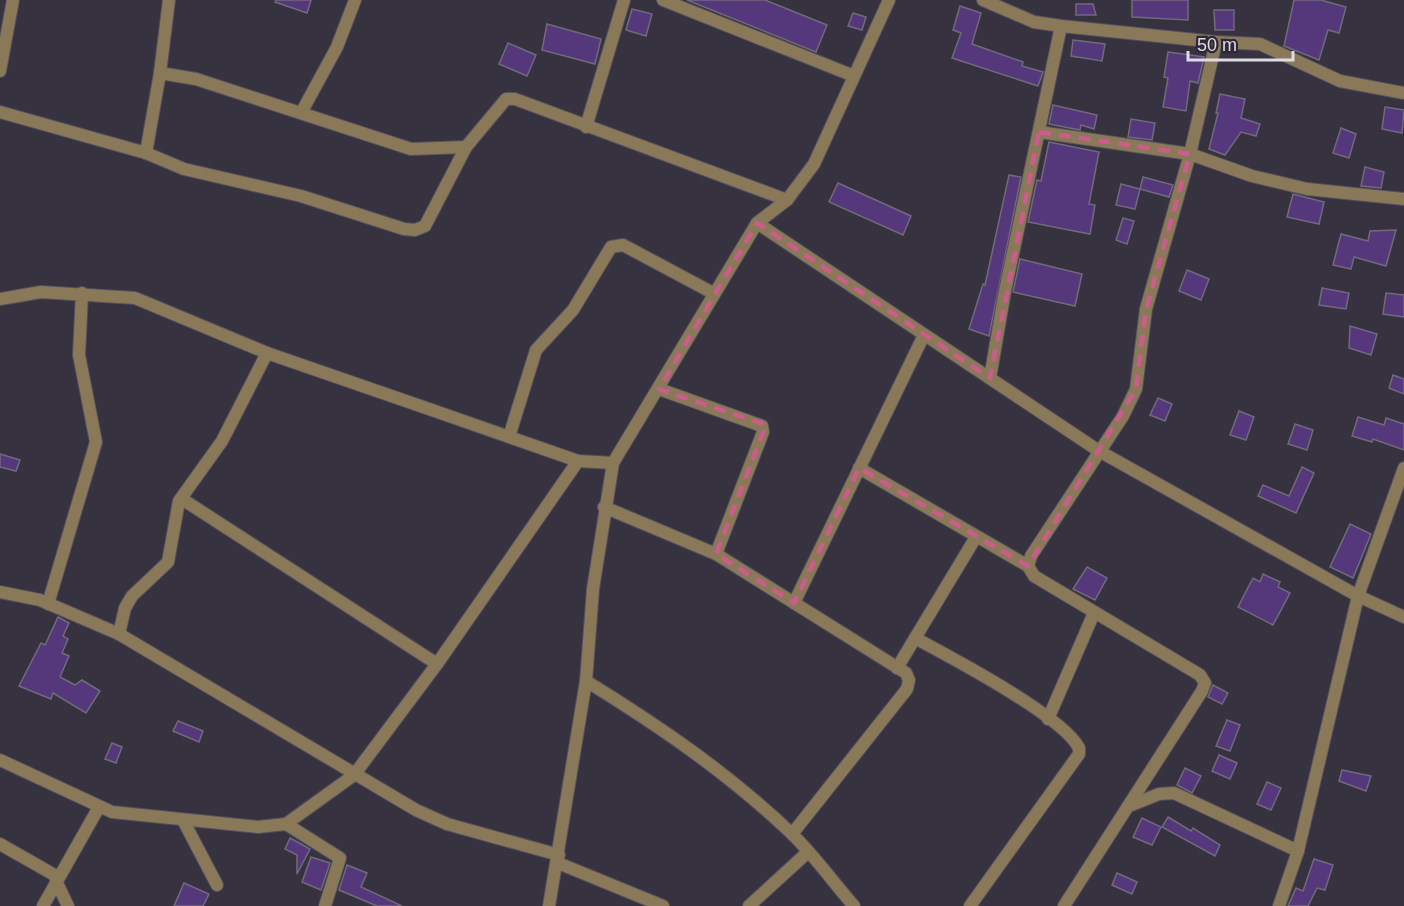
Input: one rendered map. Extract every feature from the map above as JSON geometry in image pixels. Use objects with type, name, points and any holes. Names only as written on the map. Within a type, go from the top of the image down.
[{"type":"street","points":[[0,71],[13,0]]},
{"type":"street","points":[[146,153],[160,73],[169,0]]},
{"type":"street","points":[[301,112],[337,47],[355,0]]},
{"type":"street","points":[[586,127],[624,0]]},
{"type":"street","points":[[663,0],[854,76]]},
{"type":"street","points":[[549,906],[586,681],[604,507],[613,463],[757,223],[787,200],[814,164],[889,0]]},
{"type":"street","points":[[983,0],[1034,21],[1061,26],[1216,42],[1260,44],[1340,81],[1404,93]]},
{"type":"street","points":[[990,378],[1005,291],[1061,26]]},
{"type":"street","points":[[1028,566],[1031,556],[1123,416],[1136,389],[1146,309],[1190,154],[1216,42]]},
{"type":"street","points":[[160,73],[196,79],[411,149],[466,147]]},
{"type":"street","points":[[0,112],[146,153],[184,169],[301,196],[404,229],[416,230],[425,226],[466,147],[506,99],[515,99],[787,200]]},
{"type":"street","points":[[1039,132],[1190,154],[1252,176],[1307,189],[1404,199]]},
{"type":"street","points":[[757,223],[1099,451],[1358,596],[1404,617]]},
{"type":"street","points":[[509,437],[540,343],[573,310],[611,247],[623,245],[713,293]]},
{"type":"street","points":[[0,299],[41,292],[135,298],[267,353],[578,461],[613,463]]},
{"type":"street","points":[[48,604],[96,442],[79,355],[82,293]]},
{"type":"street","points":[[794,603],[924,335]]},
{"type":"street","points":[[119,634],[125,608],[132,596],[168,562],[179,501],[222,441],[267,353]]},
{"type":"street","points":[[659,389],[762,426],[763,432],[716,554]]},
{"type":"street","points":[[0,760],[99,807],[129,816],[258,827],[286,824],[354,775],[437,664],[578,461]]},
{"type":"street","points":[[859,468],[1028,566],[1034,576],[1200,675],[1205,683],[1064,906]]},
{"type":"street","points":[[1279,906],[1298,851],[1358,596],[1404,468]]},
{"type":"street","points":[[182,499],[437,664]]},
{"type":"street","points":[[604,507],[716,554],[906,673],[909,680],[907,689],[792,834]]},
{"type":"street","points":[[897,668],[976,537]]},
{"type":"street","points":[[0,592],[48,604],[119,634],[257,714],[354,775],[447,824],[558,859],[663,906]]},
{"type":"street","points":[[1048,719],[1094,613]]},
{"type":"street","points":[[915,638],[988,678],[1048,719],[1076,743],[1079,753],[970,906]]},
{"type":"street","points":[[586,681],[655,723],[720,770],[792,834],[854,906]]},
{"type":"street","points":[[1129,806],[1159,794],[1174,793],[1298,851]]},
{"type":"street","points":[[43,906],[99,807]]},
{"type":"street","points":[[183,820],[217,885]]},
{"type":"street","points":[[286,824],[340,858],[325,906]]},
{"type":"street","points":[[0,844],[57,879],[68,906]]},
{"type":"street","points":[[749,906],[808,852]]},
{"type":"highlighted area","points":[[1039,132],[1190,154],[1146,309],[1136,389],[1028,566],[859,468],[794,603],[716,554],[766,425],[659,389],[757,223],[990,378]]},
{"type":"building","points":[[276,0],[311,0],[307,13],[275,2]]},
{"type":"building","points":[[687,0],[765,0],[827,25],[816,52]]},
{"type":"building","points":[[1132,0],[1188,0],[1188,20],[1132,17]]},
{"type":"building","points":[[1294,0],[1321,0],[1346,7],[1339,33],[1328,30],[1319,60],[1284,46]]},
{"type":"building","points":[[1076,4],[1093,4],[1096,15],[1076,15]]},
{"type":"building","points":[[960,6],[981,13],[972,44],[1023,62],[1022,66],[1043,72],[1038,86],[952,58],[961,33],[953,30]]},
{"type":"building","points":[[632,9],[652,14],[646,36],[626,30]]},
{"type":"building","points":[[1214,10],[1234,10],[1234,30],[1215,30]]},
{"type":"building","points":[[853,13],[866,17],[862,30],[848,26]]},
{"type":"building","points":[[547,24],[601,39],[595,64],[542,50]]},
{"type":"building","points":[[1073,40],[1105,44],[1102,61],[1071,56]]},
{"type":"building","points":[[508,43],[536,55],[527,76],[499,64]]},
{"type":"building","points":[[1168,52],[1204,57],[1198,83],[1190,81],[1186,111],[1163,107],[1168,78],[1164,77]]},
{"type":"building","points":[[1220,94],[1245,99],[1241,118],[1260,124],[1256,136],[1241,132],[1225,155],[1209,149]]},
{"type":"building","points":[[1053,105],[1097,115],[1094,129],[1081,125],[1080,130],[1049,124]]},
{"type":"building","points":[[1385,107],[1404,110],[1402,133],[1382,129]]},
{"type":"building","points":[[1131,119],[1155,123],[1152,140],[1128,137]]},
{"type":"building","points":[[1341,128],[1356,134],[1349,158],[1333,153]]},
{"type":"building","points":[[1049,142],[1099,152],[1089,204],[1095,205],[1090,234],[1028,222],[1037,180],[1041,181]]},
{"type":"building","points":[[1365,167],[1384,172],[1381,188],[1361,186]]},
{"type":"building","points":[[1009,175],[1021,177],[989,336],[969,329],[983,284],[985,285]]},
{"type":"building","points":[[1143,177],[1173,185],[1169,197],[1140,189]]},
{"type":"building","points":[[838,183],[911,216],[903,235],[829,202]]},
{"type":"building","points":[[1121,184],[1140,189],[1135,209],[1116,205]]},
{"type":"building","points":[[1293,194],[1324,202],[1319,224],[1287,217]]},
{"type":"building","points":[[1123,218],[1134,221],[1127,244],[1116,240]]},
{"type":"building","points":[[1396,230],[1386,266],[1354,257],[1351,269],[1333,265],[1341,234],[1368,241],[1370,231]]},
{"type":"building","points":[[1020,259],[1082,274],[1075,306],[1013,292]]},
{"type":"building","points":[[1187,270],[1209,279],[1201,300],[1179,291]]},
{"type":"building","points":[[1322,288],[1349,293],[1346,309],[1319,305]]},
{"type":"building","points":[[1386,293],[1404,295],[1404,317],[1383,314]]},
{"type":"building","points":[[1350,326],[1377,334],[1371,355],[1349,348]]},
{"type":"building","points":[[1393,375],[1404,379],[1404,394],[1389,388]]},
{"type":"building","points":[[1158,398],[1172,404],[1165,421],[1150,415]]},
{"type":"building","points":[[1239,411],[1254,417],[1246,440],[1230,435]]},
{"type":"building","points":[[1358,417],[1384,425],[1386,418],[1404,424],[1404,450],[1373,439],[1372,442],[1352,436]]},
{"type":"building","points":[[1295,424],[1313,430],[1307,450],[1288,444]]},
{"type":"building","points":[[0,454],[20,460],[16,471],[0,467]]},
{"type":"building","points":[[1302,467],[1314,473],[1296,513],[1258,496],[1263,485],[1289,496]]},
{"type":"building","points":[[1350,524],[1371,534],[1353,578],[1330,567]]},
{"type":"building","points":[[1087,567],[1107,578],[1095,600],[1073,589]]},
{"type":"building","points":[[1263,574],[1280,582],[1278,587],[1290,593],[1273,625],[1238,607],[1253,578],[1260,582]]},
{"type":"building","points":[[58,617],[69,623],[63,636],[68,639],[62,653],[69,656],[60,677],[75,685],[82,680],[100,691],[86,713],[53,693],[51,699],[19,686],[41,643],[45,645]]},
{"type":"building","points":[[1213,685],[1228,693],[1222,704],[1208,697]]},
{"type":"building","points":[[1227,720],[1240,725],[1230,751],[1216,746]]},
{"type":"building","points":[[178,721],[203,731],[199,742],[173,731]]},
{"type":"building","points":[[112,743],[122,747],[116,763],[105,759]]},
{"type":"building","points":[[1219,755],[1237,763],[1230,779],[1212,771]]},
{"type":"building","points":[[1185,768],[1201,776],[1192,793],[1177,785]]},
{"type":"building","points":[[1342,770],[1371,776],[1366,791],[1339,781]]},
{"type":"building","points":[[1267,782],[1281,788],[1271,810],[1257,804]]},
{"type":"building","points":[[1168,817],[1191,831],[1193,828],[1220,845],[1215,856],[1162,827]]},
{"type":"building","points":[[1142,818],[1161,827],[1152,845],[1133,837]]},
{"type":"building","points":[[290,838],[310,849],[297,874],[297,855],[285,849]]},
{"type":"building","points":[[311,857],[330,863],[321,890],[302,882]]},
{"type":"building","points":[[1314,859],[1333,865],[1325,890],[1317,888],[1308,906],[1288,906],[1296,888],[1303,891]]},
{"type":"building","points":[[347,865],[367,873],[361,887],[402,906],[377,906],[339,890]]},
{"type":"building","points":[[1117,873],[1137,882],[1132,894],[1112,885]]},
{"type":"building","points":[[184,883],[209,894],[203,906],[174,906]]}]
